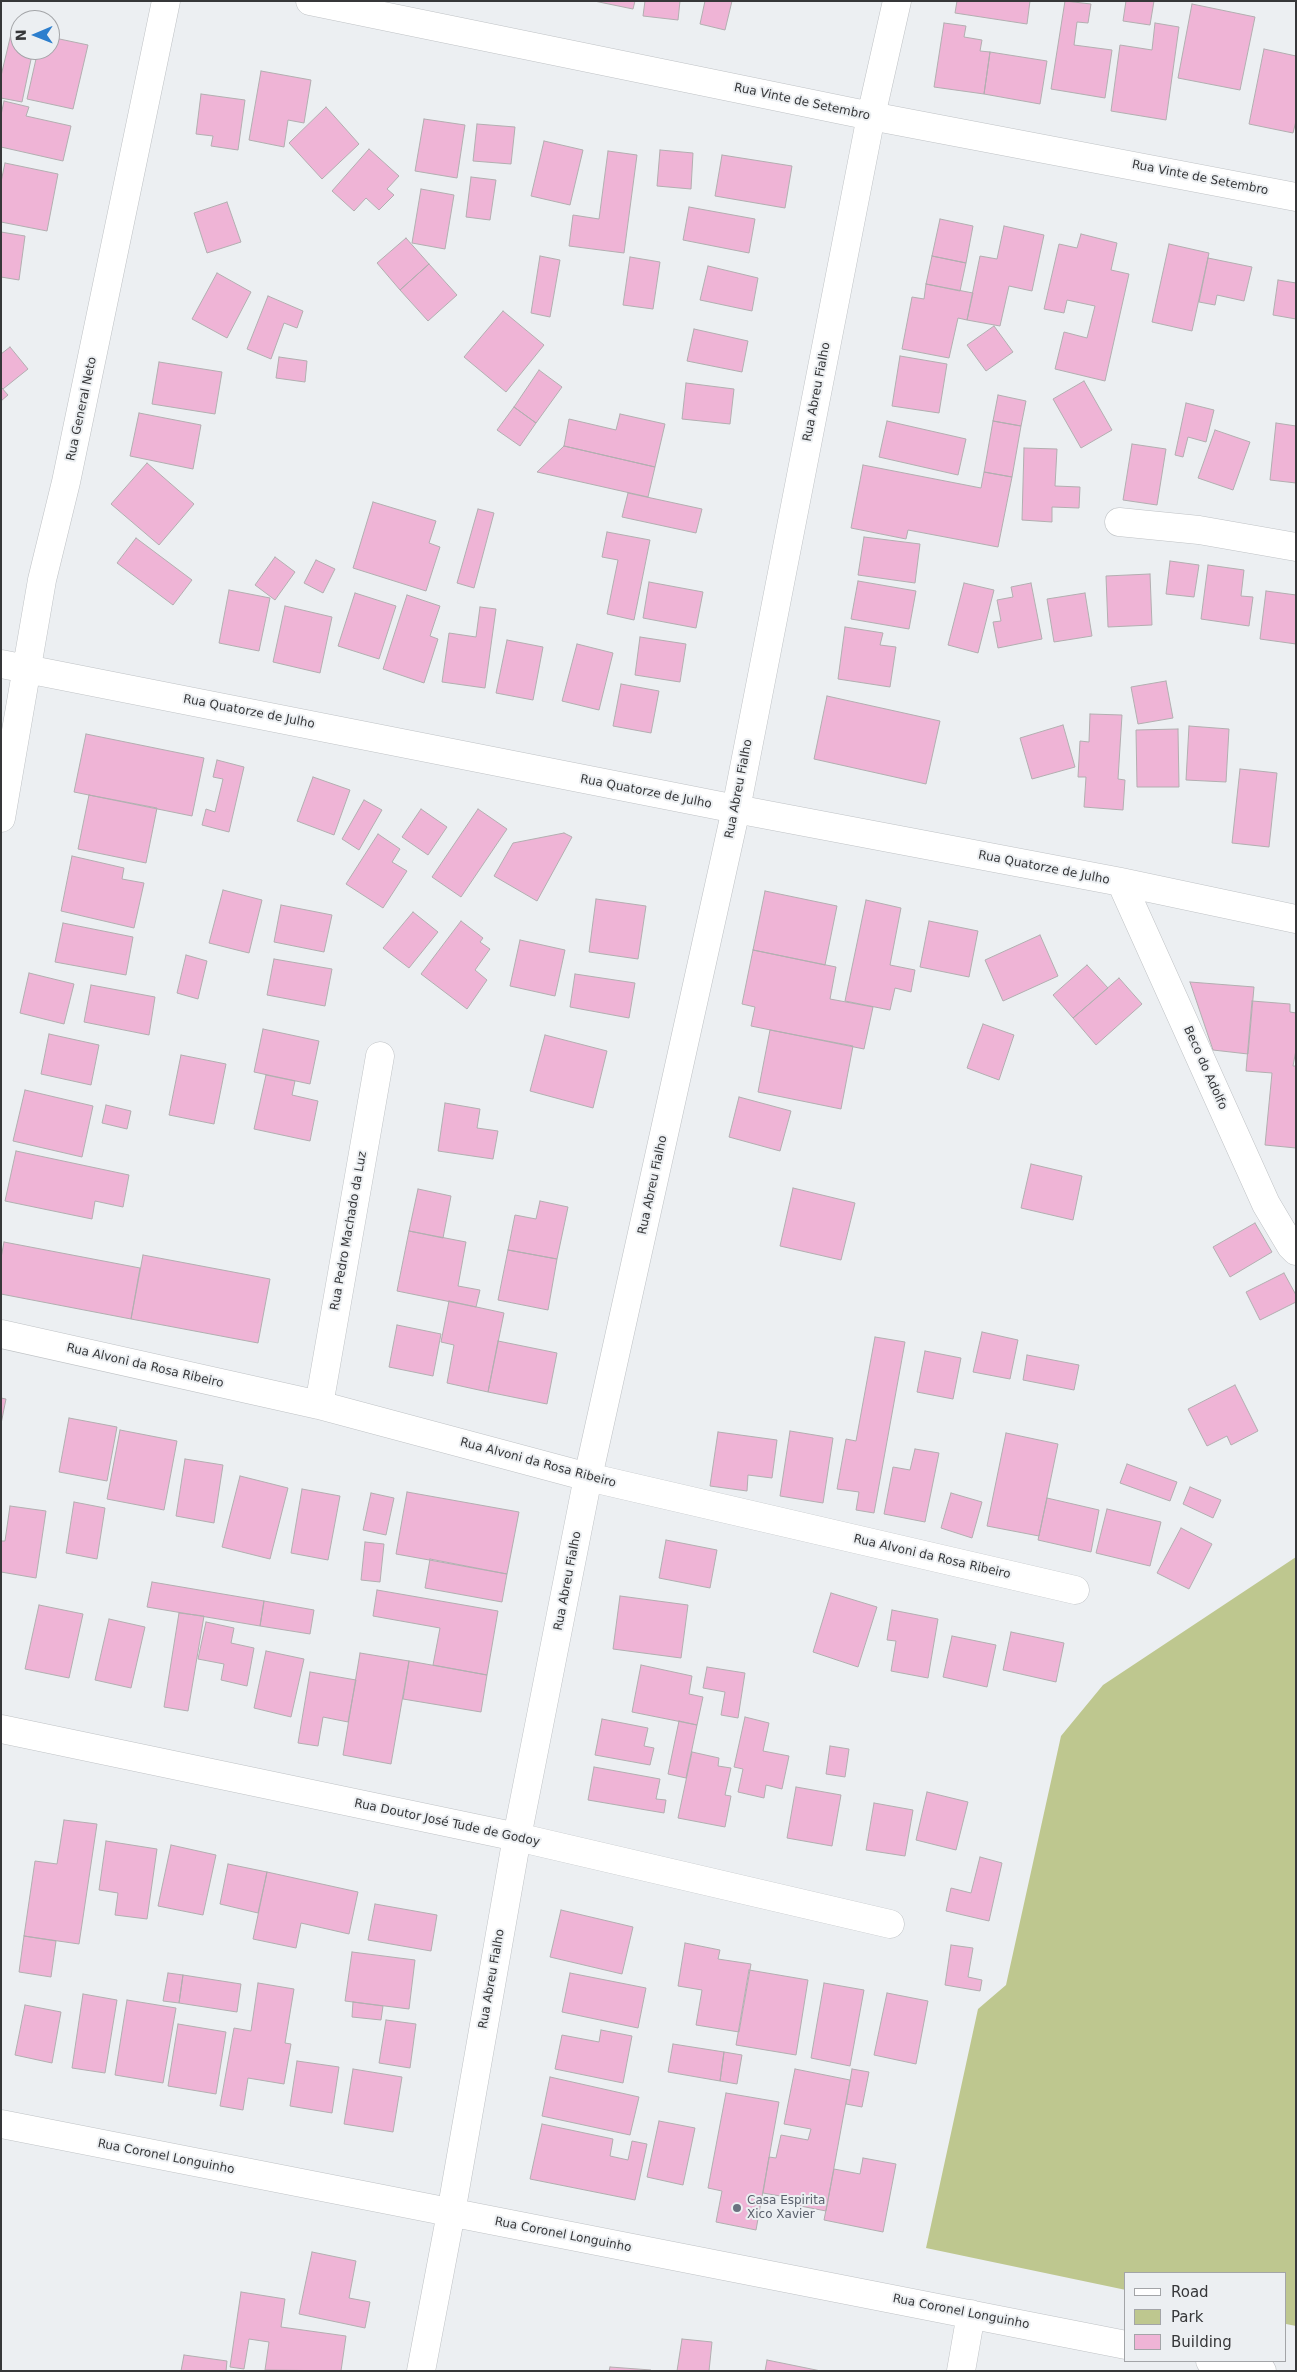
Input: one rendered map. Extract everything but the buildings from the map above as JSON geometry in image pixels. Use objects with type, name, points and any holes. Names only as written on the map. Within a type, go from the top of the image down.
[{"type":"street","name":"Rua General Neto","points":[[1,818],[8,664],[42,580],[66,482],[166,1]]},
{"type":"street","name":"Rua Vinte de Setembro","points":[[310,1],[871,116],[1296,197]]},
{"type":"street","name":"Rua Abreu Fialho","points":[[420,2371],[452,2213],[517,1837],[588,1477],[736,810],[871,116],[897,1]]},
{"type":"street","points":[[1119,522],[1199,530],[1296,547]]},
{"type":"street","name":"Rua Quatorze de Julho","points":[[8,664],[736,810],[1121,882],[1296,919]]},
{"type":"street","name":"Beco do Adolfo","points":[[1121,882],[1266,1204],[1291,1246],[1296,1251]]},
{"type":"street","name":"Rua Pedro Machado da Luz","points":[[319,1405],[380,1056]]},
{"type":"street","name":"Rua Alvoni da Rosa Ribeiro","points":[[1,1334],[319,1405],[588,1477],[1075,1590]]},
{"type":"street","name":"Rua Doutor José Tude de Godoy","points":[[1,1729],[517,1837],[890,1924]]},
{"type":"street","name":"Rua Coronel Longuinho","points":[[1,2124],[1124,2345]]},
{"type":"street","points":[[961,2371],[970,2314]]},
{"type":"street","points":[[1215,2362],[1262,2371]]},
{"type":"green space","points":[[1296,1557],[1296,2326],[1287,2324],[1287,2272],[1124,2272],[1124,2290],[926,2248],[978,2009],[1006,1985],[1061,1736],[1103,1685]]},
{"type":"place","name":"Casa Espirita Xico Xavier","points":[[737,2208]]}]
